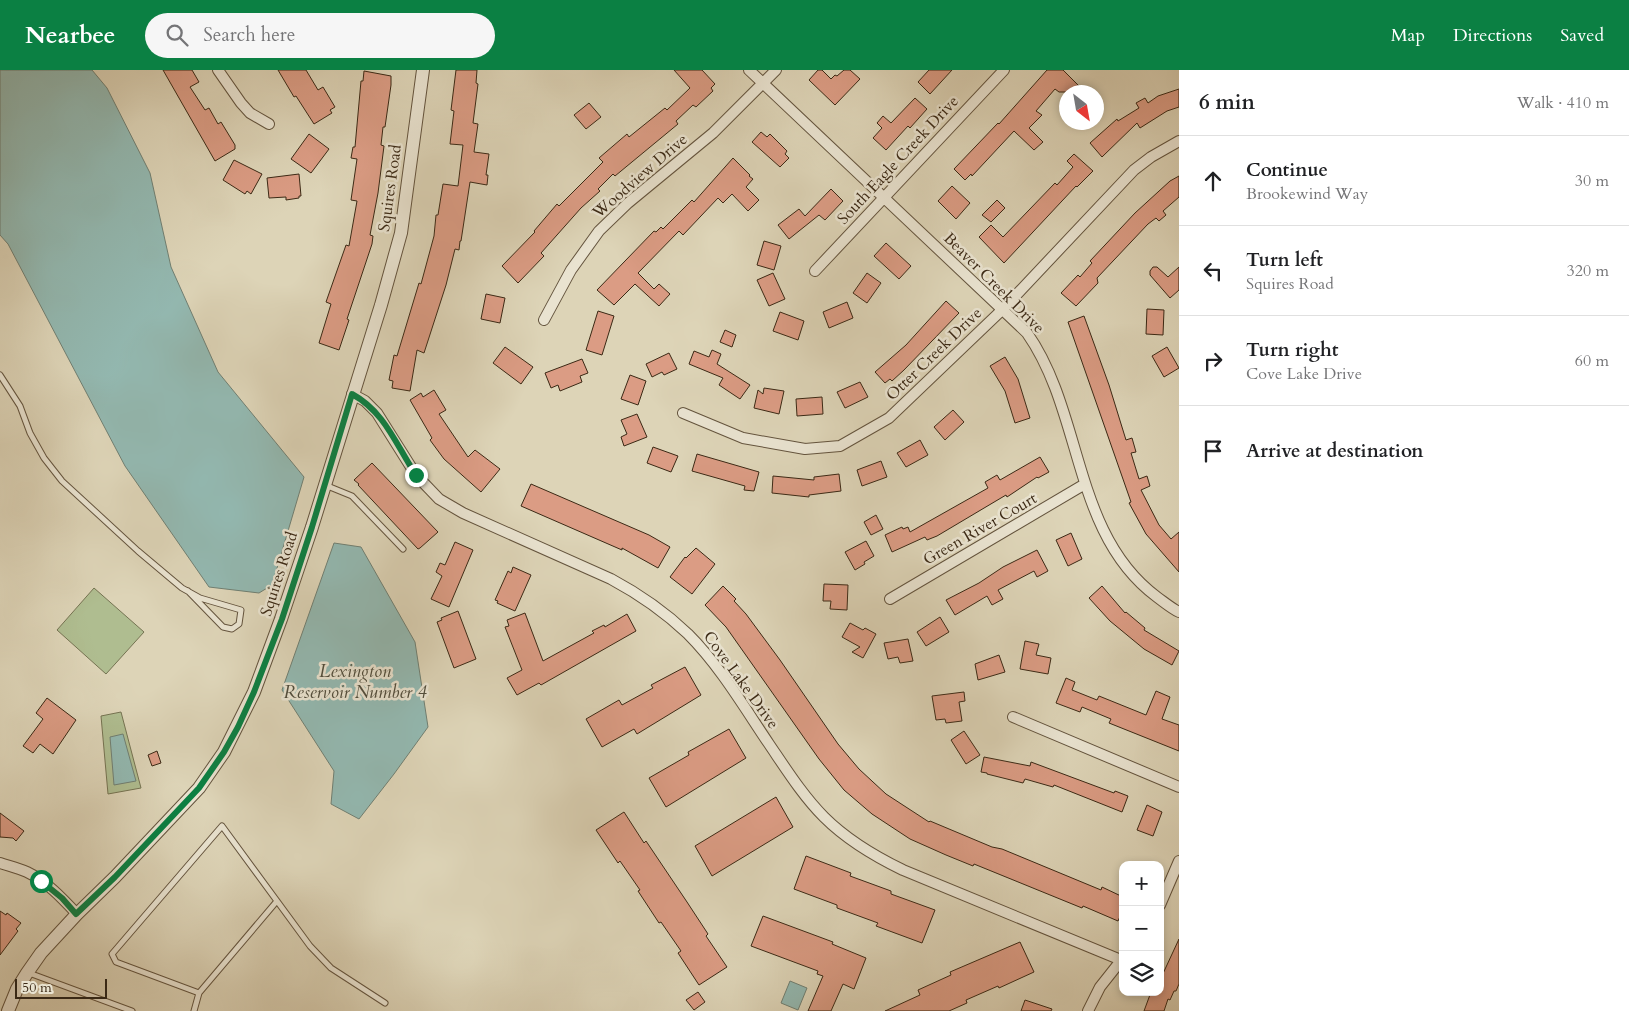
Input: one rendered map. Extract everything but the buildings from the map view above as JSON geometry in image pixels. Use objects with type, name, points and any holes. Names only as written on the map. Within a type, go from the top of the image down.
[{"type":"street","points":[[218,70],[250,113],[269,124]]},
{"type":"street","name":"Squires Road","points":[[8,1011],[17,989],[41,953],[76,914],[115,877],[199,788],[224,752],[254,692],[266,662],[324,484],[381,305],[401,233],[423,70]]},
{"type":"street","name":"Beaver Creek Drive","points":[[749,70],[1027,333],[1052,378],[1085,484],[1106,536],[1126,568],[1150,591],[1179,612]]},
{"type":"street","name":"Woodview Drive","points":[[544,320],[571,270],[600,231],[628,203],[713,133],[776,70]]},
{"type":"street","name":"South Eagle Creek Drive","points":[[815,271],[1004,70]]},
{"type":"street","name":"Otter Creek Drive","points":[[683,413],[743,438],[805,449],[840,446],[888,418],[1003,309],[1134,170],[1151,157],[1179,141]]},
{"type":"street","name":"Cove Lake Drive","points":[[352,394],[365,401],[377,413],[416,475],[439,498],[464,513],[611,579],[630,589],[672,619],[710,659],[799,787],[823,816],[844,835],[875,856],[903,870],[1119,958]]},
{"type":"street","name":"Green River Court","points":[[890,599],[1085,484]]},
{"type":"street","points":[[1013,717],[1179,786]]},
{"type":"street","points":[[1164,896],[1179,861]]},
{"type":"street","points":[[0,863],[28,873],[41,881],[62,898],[76,914]]},
{"type":"street","points":[[1088,1011],[1100,987],[1119,963]]},
{"type":"lane","points":[[0,375],[20,406],[30,433],[44,458],[62,481],[145,558],[188,591],[200,598],[241,610],[239,624],[232,629],[223,626],[188,591]]},
{"type":"lane","points":[[324,484],[352,496],[403,548]]},
{"type":"lane","points":[[199,993],[116,962],[112,954],[222,826],[310,946],[331,968],[385,1003]]},
{"type":"lane","points":[[194,1011],[199,993],[278,901]]},
{"type":"lane","points":[[27,973],[115,1008],[132,1011]]},
{"type":"green space","points":[[94,588],[144,632],[106,674],[57,630]]},
{"type":"green space","points":[[121,712],[141,788],[108,794],[101,716]]},
{"type":"water","points":[[0,70],[92,70],[107,88],[150,173],[171,267],[218,372],[304,477],[272,585],[259,593],[209,587],[125,466],[8,244],[0,235]]},
{"type":"water","name":"Lexington Reservoir Number 4","points":[[334,543],[361,547],[415,642],[428,727],[359,819],[331,804],[334,771],[282,690]]},
{"type":"water","points":[[123,734],[136,781],[114,785],[110,737]]},
{"type":"water","points":[[790,981],[807,988],[798,1010],[781,1003]]},
{"type":"route","points":[[41,881],[62,898],[76,914],[179,811],[212,771],[238,727],[254,692],[282,619],[352,394],[365,401],[377,413],[416,475]]}]
